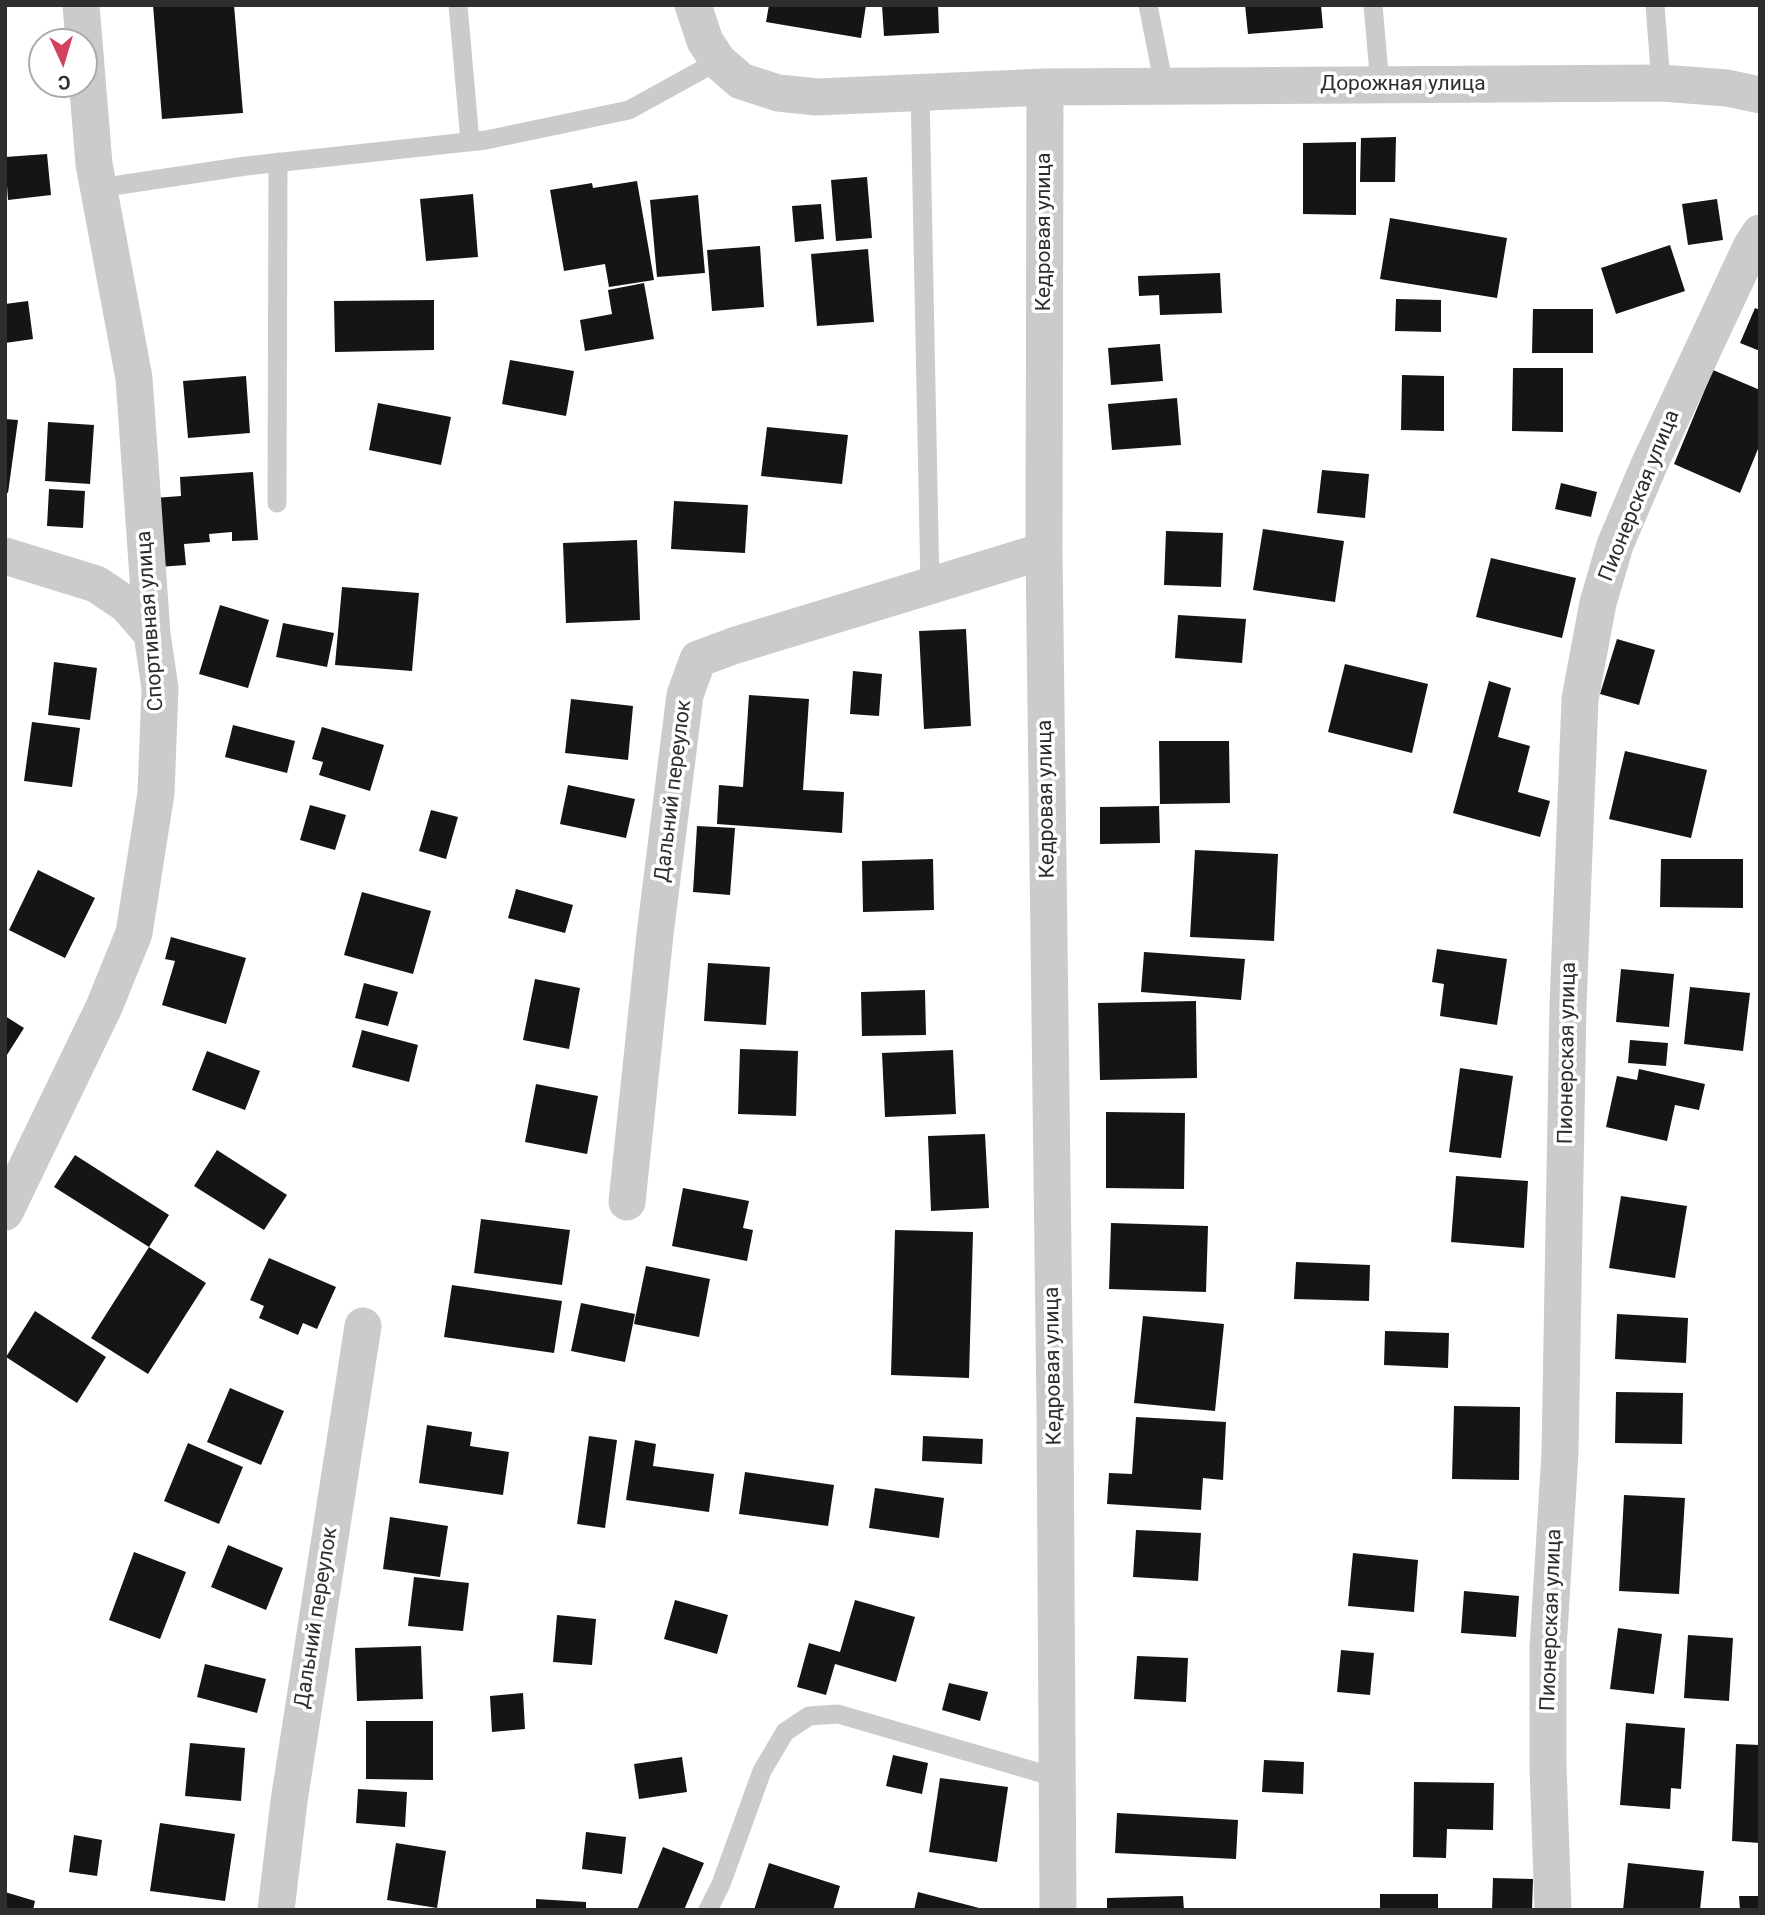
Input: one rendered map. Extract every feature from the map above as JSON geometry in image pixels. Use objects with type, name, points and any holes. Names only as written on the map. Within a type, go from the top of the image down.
[{"type":"street","name":"Спортивная улица","points":[[5,1212],[104,1007],[134,933],[156,793],[160,688],[152,634],[134,378],[94,164],[81,5]]},
{"type":"street","points":[[693,5],[705,41],[718,61],[740,82],[778,93],[817,97],[1045,87]]},
{"type":"street","name":"Дорожная улица","points":[[1045,87],[1661,83],[1727,88],[1760,95]]},
{"type":"street","name":"Кедровая улица","points":[[1045,87],[1044,551],[1058,1910]]},
{"type":"street","name":"Пионерская улица","points":[[1553,1910],[1548,1766],[1548,1648],[1560,1453],[1568,1005],[1580,699],[1598,603],[1615,545],[1654,453],[1760,233]]},
{"type":"street","name":"Дальний переулок","points":[[627,1202],[654,947],[685,695],[698,659],[1044,551]]},
{"type":"street","points":[[5,556],[96,584],[126,604],[152,634]]},
{"type":"street","name":"Дальний переулок","points":[[276,1910],[289,1801],[363,1326]]},
{"type":"lane","points":[[458,5],[470,142]]},
{"type":"lane","points":[[1148,5],[1164,86]]},
{"type":"lane","points":[[1373,5],[1380,85]]},
{"type":"lane","points":[[1655,5],[1661,83]]},
{"type":"lane","points":[[99,188],[278,162],[470,142],[629,110],[718,61]]},
{"type":"lane","points":[[920,92],[930,585]]},
{"type":"lane","points":[[277,503],[278,162]]},
{"type":"lane","points":[[708,1910],[721,1884],[762,1771],[785,1732],[808,1716],[838,1714],[1058,1778]]},
{"type":"building","points":[[153,5],[234,5],[243,113],[162,119]]},
{"type":"building","points":[[769,5],[866,5],[861,38],[766,22]]},
{"type":"building","points":[[882,5],[938,5],[939,33],[884,36]]},
{"type":"building","points":[[1245,5],[1321,5],[1323,28],[1248,34]]},
{"type":"building","points":[[1396,137],[1395,182],[1360,182],[1361,138]]},
{"type":"building","points":[[1356,142],[1356,215],[1303,214],[1303,143]]},
{"type":"building","points":[[47,154],[51,195],[8,200],[5,157]]},
{"type":"building","points":[[867,177],[872,238],[836,241],[831,180]]},
{"type":"building","points":[[637,181],[654,280],[609,287],[605,264],[564,271],[550,190],[592,183],[593,188]]},
{"type":"building","points":[[473,194],[478,257],[426,261],[420,199]]},
{"type":"building","points":[[698,195],[705,273],[657,277],[650,200]]},
{"type":"building","points":[[1717,199],[1723,240],[1688,245],[1682,204]]},
{"type":"building","points":[[821,204],[824,239],[795,242],[792,206]]},
{"type":"building","points":[[1390,218],[1507,238],[1497,298],[1380,279]]},
{"type":"building","points":[[1670,245],[1685,291],[1616,314],[1601,268]]},
{"type":"building","points":[[760,246],[764,307],[712,311],[707,250]]},
{"type":"building","points":[[868,249],[874,322],[817,326],[811,254]]},
{"type":"building","points":[[1220,273],[1222,313],[1160,315],[1159,295],[1139,296],[1138,276]]},
{"type":"building","points":[[644,283],[654,339],[585,351],[580,320],[612,314],[608,290]]},
{"type":"building","points":[[1396,299],[1441,300],[1441,332],[1395,331]]},
{"type":"building","points":[[434,300],[434,350],[335,352],[334,301]]},
{"type":"building","points":[[28,301],[33,339],[5,343],[5,304]]},
{"type":"building","points":[[1755,308],[1760,310],[1760,351],[1740,343]]},
{"type":"building","points":[[1533,309],[1593,309],[1593,353],[1532,353]]},
{"type":"building","points":[[1160,344],[1163,381],[1111,385],[1108,348]]},
{"type":"building","points":[[510,360],[574,371],[566,416],[502,404]]},
{"type":"building","points":[[1513,368],[1563,368],[1563,432],[1512,431]]},
{"type":"building","points":[[1713,370],[1760,390],[1760,444],[1740,493],[1674,464]]},
{"type":"building","points":[[1402,375],[1444,376],[1444,431],[1401,430]]},
{"type":"building","points":[[246,376],[250,433],[188,438],[183,381]]},
{"type":"building","points":[[1177,398],[1181,445],[1112,450],[1108,404]]},
{"type":"building","points":[[378,403],[451,417],[441,465],[369,450]]},
{"type":"building","points":[[5,419],[18,420],[8,493],[5,492]]},
{"type":"building","points":[[48,422],[94,425],[90,484],[45,481]]},
{"type":"building","points":[[767,427],[848,435],[842,484],[761,476]]},
{"type":"building","points":[[1322,470],[1369,474],[1365,518],[1317,513]]},
{"type":"building","points":[[253,472],[258,540],[232,541],[232,532],[209,534],[210,542],[184,544],[186,565],[158,567],[154,498],[181,496],[180,477]]},
{"type":"building","points":[[1561,483],[1597,492],[1591,517],[1555,509]]},
{"type":"building","points":[[49,489],[85,491],[83,528],[47,526]]},
{"type":"building","points":[[674,501],[748,505],[745,553],[671,549]]},
{"type":"building","points":[[1263,529],[1344,541],[1335,602],[1253,590]]},
{"type":"building","points":[[1166,531],[1223,533],[1221,587],[1164,585]]},
{"type":"building","points":[[637,540],[640,620],[566,623],[563,543]]},
{"type":"building","points":[[1491,558],[1576,578],[1562,638],[1476,617]]},
{"type":"building","points":[[342,587],[419,593],[412,671],[335,665]]},
{"type":"building","points":[[220,605],[269,620],[248,688],[199,674]]},
{"type":"building","points":[[1178,615],[1246,619],[1242,663],[1175,658]]},
{"type":"building","points":[[283,623],[334,633],[327,667],[276,657]]},
{"type":"building","points":[[966,629],[971,726],[924,729],[919,631]]},
{"type":"building","points":[[1617,639],[1655,650],[1639,705],[1600,694]]},
{"type":"building","points":[[54,662],[97,668],[90,720],[48,715]]},
{"type":"building","points":[[1345,664],[1428,684],[1412,753],[1328,732]]},
{"type":"building","points":[[853,671],[882,674],[879,716],[850,714]]},
{"type":"building","points":[[1489,681],[1511,688],[1498,737],[1530,746],[1518,792],[1550,801],[1540,837],[1453,813]]},
{"type":"building","points":[[749,695],[809,699],[803,790],[844,792],[842,833],[717,824],[719,785],[743,787]]},
{"type":"building","points":[[571,699],[633,706],[628,760],[565,753]]},
{"type":"building","points":[[32,722],[80,728],[72,787],[24,781]]},
{"type":"building","points":[[233,725],[295,741],[287,773],[225,757]]},
{"type":"building","points":[[322,727],[384,745],[370,791],[319,775],[323,762],[312,759]]},
{"type":"building","points":[[1159,741],[1229,741],[1230,803],[1160,804]]},
{"type":"building","points":[[1625,751],[1707,770],[1691,838],[1609,819]]},
{"type":"building","points":[[568,785],[635,799],[626,838],[560,824]]},
{"type":"building","points":[[310,805],[346,815],[335,850],[300,840]]},
{"type":"building","points":[[1159,806],[1160,843],[1100,844],[1100,807]]},
{"type":"building","points":[[431,810],[458,817],[446,859],[419,851]]},
{"type":"building","points":[[697,826],[735,828],[730,895],[693,892]]},
{"type":"building","points":[[1195,850],[1278,854],[1274,941],[1190,937]]},
{"type":"building","points":[[933,859],[934,910],[863,912],[862,861]]},
{"type":"building","points":[[1661,859],[1743,859],[1743,908],[1660,907]]},
{"type":"building","points":[[38,870],[95,898],[65,958],[9,930]]},
{"type":"building","points":[[516,889],[573,905],[565,933],[508,918]]},
{"type":"building","points":[[362,892],[431,911],[413,974],[344,955]]},
{"type":"building","points":[[171,937],[246,958],[226,1024],[162,1005],[175,961],[165,959]]},
{"type":"building","points":[[1437,949],[1507,959],[1497,1025],[1440,1016],[1444,984],[1432,982]]},
{"type":"building","points":[[1144,952],[1245,959],[1241,1000],[1141,992]]},
{"type":"building","points":[[708,963],[770,967],[766,1025],[704,1021]]},
{"type":"building","points":[[1621,969],[1674,974],[1669,1027],[1616,1022]]},
{"type":"building","points":[[535,979],[580,988],[569,1049],[523,1040]]},
{"type":"building","points":[[364,983],[398,992],[388,1026],[355,1018]]},
{"type":"building","points":[[1690,987],[1750,993],[1743,1051],[1684,1044]]},
{"type":"building","points":[[925,990],[926,1035],[862,1036],[861,992]]},
{"type":"building","points":[[1196,1001],[1197,1078],[1100,1080],[1098,1003]]},
{"type":"building","points":[[5,1016],[24,1028],[5,1058]]},
{"type":"building","points":[[362,1030],[418,1045],[409,1082],[352,1067]]},
{"type":"building","points":[[1630,1040],[1668,1043],[1666,1066],[1628,1063]]},
{"type":"building","points":[[740,1049],[798,1051],[796,1116],[738,1114]]},
{"type":"building","points":[[953,1050],[956,1114],[885,1117],[882,1053]]},
{"type":"building","points":[[207,1051],[260,1071],[245,1110],[192,1090]]},
{"type":"building","points":[[1460,1068],[1513,1076],[1501,1158],[1449,1152]]},
{"type":"building","points":[[1639,1069],[1705,1084],[1699,1110],[1675,1105],[1667,1141],[1606,1127],[1617,1076],[1637,1080]]},
{"type":"building","points":[[536,1084],[598,1096],[587,1154],[525,1142]]},
{"type":"building","points":[[1106,1112],[1185,1113],[1184,1189],[1106,1188]]},
{"type":"building","points":[[985,1134],[989,1208],[931,1211],[928,1136]]},
{"type":"building","points":[[217,1150],[287,1195],[264,1230],[194,1186]]},
{"type":"building","points":[[75,1155],[169,1215],[149,1247],[54,1187]]},
{"type":"building","points":[[1456,1176],[1528,1181],[1524,1248],[1451,1242]]},
{"type":"building","points":[[683,1188],[749,1201],[743,1228],[753,1230],[747,1261],[672,1246]]},
{"type":"building","points":[[1621,1196],[1687,1206],[1675,1278],[1609,1268]]},
{"type":"building","points":[[481,1219],[570,1230],[562,1285],[474,1273]]},
{"type":"building","points":[[1111,1223],[1208,1226],[1206,1292],[1109,1289]]},
{"type":"building","points":[[895,1230],[973,1232],[969,1378],[891,1375]]},
{"type":"building","points":[[149,1247],[206,1283],[148,1374],[91,1338]]},
{"type":"building","points":[[269,1258],[336,1287],[317,1329],[303,1323],[298,1335],[259,1318],[264,1306],[250,1300]]},
{"type":"building","points":[[1296,1262],[1370,1265],[1369,1301],[1294,1299]]},
{"type":"building","points":[[646,1266],[710,1279],[699,1337],[634,1324]]},
{"type":"building","points":[[452,1285],[562,1301],[554,1353],[444,1337]]},
{"type":"building","points":[[581,1303],[635,1314],[625,1362],[571,1351]]},
{"type":"building","points":[[35,1311],[106,1357],[77,1403],[6,1357]]},
{"type":"building","points":[[1617,1314],[1688,1318],[1686,1363],[1615,1359]]},
{"type":"building","points":[[1143,1316],[1224,1324],[1215,1411],[1134,1403]]},
{"type":"building","points":[[1385,1331],[1449,1333],[1448,1368],[1384,1365]]},
{"type":"building","points":[[230,1388],[284,1411],[261,1465],[207,1442]]},
{"type":"building","points":[[1616,1392],[1683,1393],[1682,1444],[1615,1443]]},
{"type":"building","points":[[1454,1406],[1520,1407],[1519,1480],[1452,1479]]},
{"type":"building","points":[[1136,1417],[1226,1422],[1223,1480],[1203,1478],[1201,1510],[1107,1504],[1109,1473],[1132,1474]]},
{"type":"building","points":[[427,1425],[472,1432],[470,1446],[509,1452],[503,1495],[419,1483]]},
{"type":"building","points":[[589,1436],[617,1440],[605,1528],[577,1524]]},
{"type":"building","points":[[923,1436],[983,1439],[982,1464],[922,1461]]},
{"type":"building","points":[[635,1440],[656,1444],[653,1466],[714,1474],[709,1512],[626,1500]]},
{"type":"building","points":[[188,1443],[243,1467],[219,1524],[164,1501]]},
{"type":"building","points":[[745,1472],[834,1485],[828,1526],[739,1514]]},
{"type":"building","points":[[875,1488],[944,1498],[939,1538],[869,1528]]},
{"type":"building","points":[[1624,1495],[1685,1498],[1679,1594],[1619,1591]]},
{"type":"building","points":[[390,1517],[448,1526],[440,1577],[383,1569]]},
{"type":"building","points":[[1136,1530],[1201,1533],[1198,1581],[1133,1577]]},
{"type":"building","points":[[228,1545],[283,1568],[266,1610],[211,1587]]},
{"type":"building","points":[[134,1552],[186,1572],[160,1639],[109,1620]]},
{"type":"building","points":[[1353,1553],[1418,1560],[1414,1612],[1348,1606]]},
{"type":"building","points":[[414,1577],[469,1583],[463,1631],[408,1626]]},
{"type":"building","points":[[1464,1591],[1519,1596],[1516,1637],[1461,1633]]},
{"type":"building","points":[[675,1600],[728,1615],[717,1654],[664,1639]]},
{"type":"building","points":[[855,1600],[915,1617],[896,1682],[835,1664],[826,1695],[797,1687],[809,1643],[840,1652]]},
{"type":"building","points":[[557,1615],[596,1619],[592,1665],[553,1662]]},
{"type":"building","points":[[1618,1628],[1662,1634],[1654,1694],[1610,1689]]},
{"type":"building","points":[[1688,1635],[1733,1638],[1729,1701],[1684,1698]]},
{"type":"building","points":[[421,1646],[423,1699],[357,1701],[355,1648]]},
{"type":"building","points":[[1341,1650],[1374,1653],[1370,1695],[1337,1692]]},
{"type":"building","points":[[1137,1656],[1188,1658],[1186,1702],[1134,1699]]},
{"type":"building","points":[[205,1664],[266,1679],[257,1713],[197,1697]]},
{"type":"building","points":[[949,1683],[988,1692],[980,1721],[942,1710]]},
{"type":"building","points":[[523,1693],[525,1729],[492,1732],[490,1696]]},
{"type":"building","points":[[366,1721],[433,1721],[433,1780],[366,1779]]},
{"type":"building","points":[[1626,1723],[1685,1728],[1681,1789],[1671,1788],[1670,1809],[1620,1805]]},
{"type":"building","points":[[190,1743],[245,1748],[241,1801],[185,1796]]},
{"type":"building","points":[[1736,1744],[1760,1745],[1760,1843],[1732,1841]]},
{"type":"building","points":[[893,1755],[928,1763],[922,1794],[886,1786]]},
{"type":"building","points":[[682,1757],[687,1792],[639,1799],[634,1764]]},
{"type":"building","points":[[1264,1760],[1304,1762],[1303,1794],[1262,1792]]},
{"type":"building","points":[[940,1778],[1008,1787],[997,1862],[929,1852]]},
{"type":"building","points":[[1414,1782],[1494,1783],[1493,1830],[1447,1829],[1446,1858],[1413,1857]]},
{"type":"building","points":[[358,1789],[407,1792],[405,1827],[356,1823]]},
{"type":"building","points":[[1117,1813],[1238,1820],[1236,1859],[1115,1853]]},
{"type":"building","points":[[160,1823],[235,1834],[225,1901],[150,1891]]},
{"type":"building","points":[[586,1832],[626,1837],[622,1874],[582,1869]]},
{"type":"building","points":[[74,1835],[102,1840],[97,1876],[69,1872]]},
{"type":"building","points":[[396,1843],[446,1851],[437,1908],[387,1900]]},
{"type":"building","points":[[663,1847],[704,1863],[684,1910],[637,1910]]},
{"type":"building","points":[[769,1863],[840,1886],[833,1910],[754,1910]]},
{"type":"building","points":[[1628,1863],[1704,1871],[1700,1910],[1623,1910]]},
{"type":"building","points":[[1493,1878],[1533,1879],[1532,1910],[1492,1910]]},
{"type":"building","points":[[5,1892],[35,1901],[33,1910],[5,1910]]},
{"type":"building","points":[[918,1892],[983,1909],[983,1910],[914,1910]]},
{"type":"building","points":[[1380,1894],[1438,1894],[1438,1910],[1380,1910]]},
{"type":"building","points":[[1183,1896],[1184,1910],[1107,1910],[1107,1898]]},
{"type":"building","points":[[1739,1896],[1760,1896],[1760,1910],[1740,1910]]},
{"type":"building","points":[[536,1899],[586,1902],[586,1910],[536,1910]]}]
